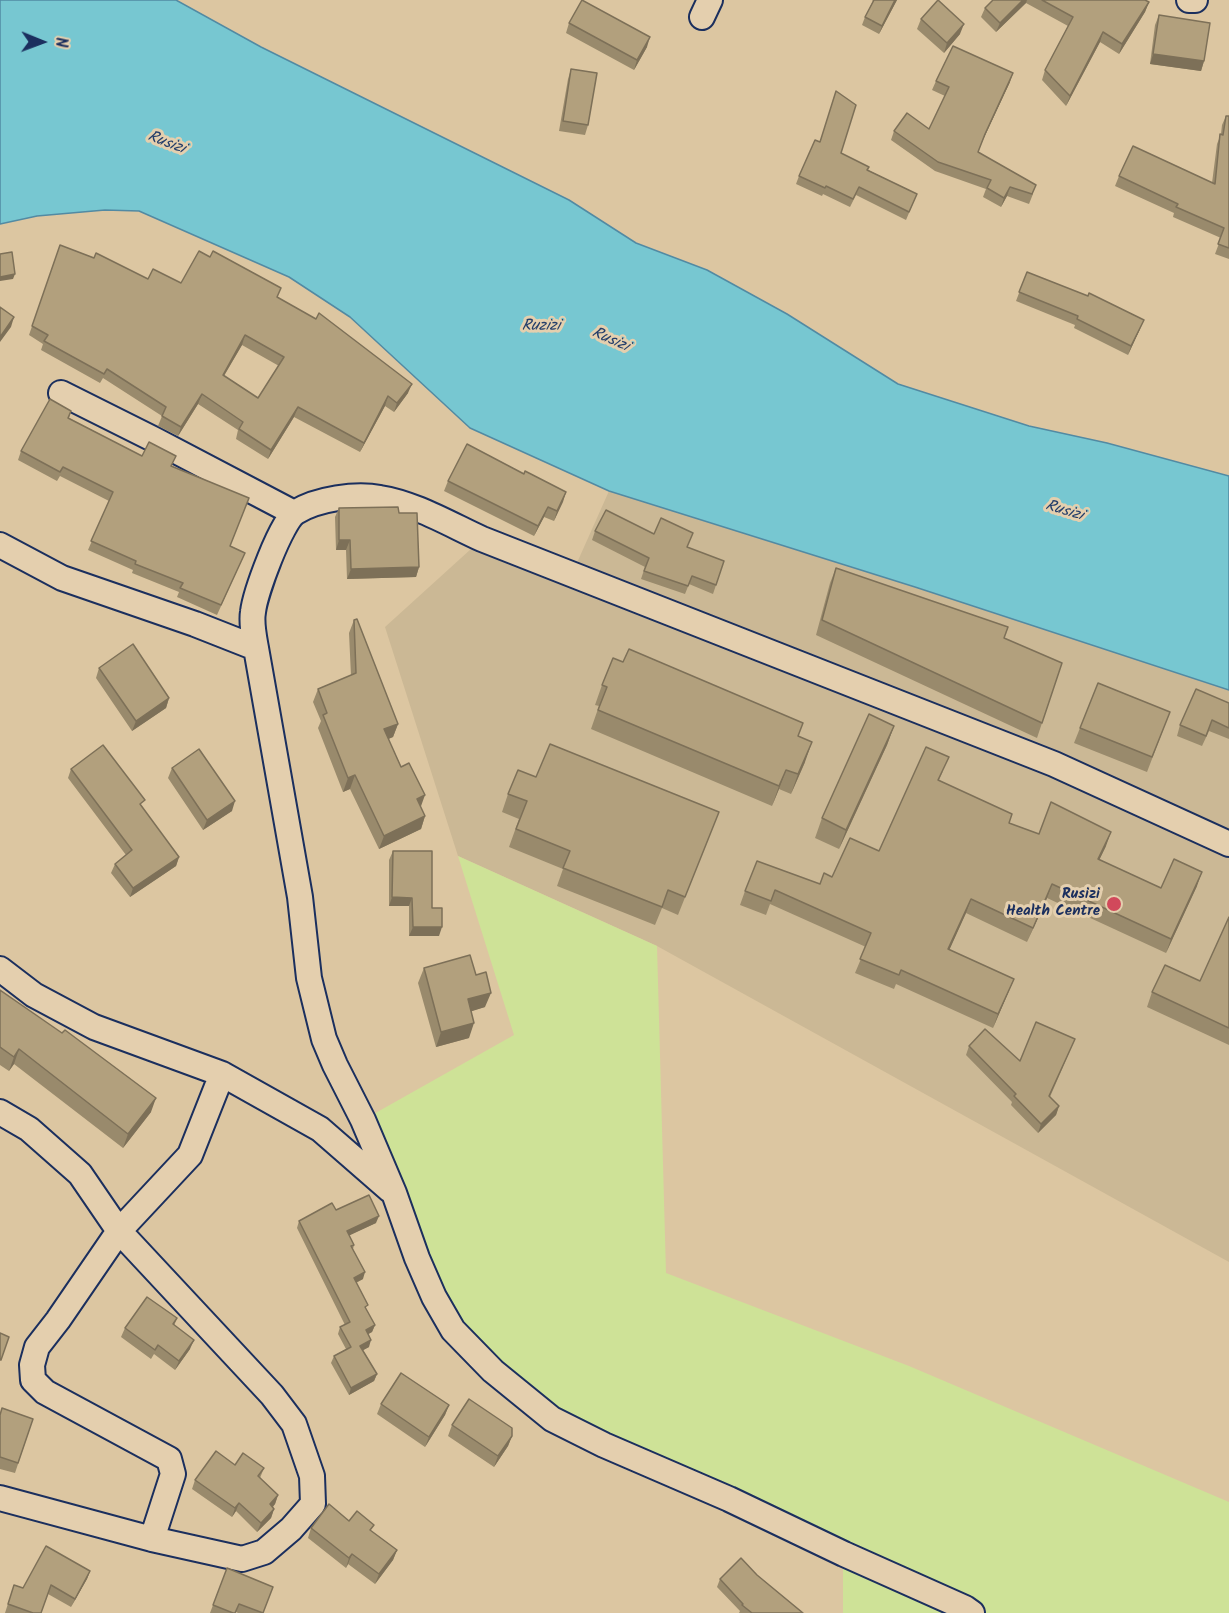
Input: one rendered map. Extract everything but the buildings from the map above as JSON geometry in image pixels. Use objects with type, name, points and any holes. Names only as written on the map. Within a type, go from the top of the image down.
[{"type":"street","points":[[1189,0],[1195,0]]},
{"type":"street","points":[[60,393],[294,513]]},
{"type":"street","points":[[972,1613],[552,1419],[494,1371],[453,1330],[434,1297],[363,1120],[324,1039],[309,978],[300,897],[255,648],[252,613],[274,546],[294,513],[323,502],[356,496],[381,498],[406,505],[502,547],[1054,764],[1229,844]]},
{"type":"street","points":[[0,545],[62,578],[195,624],[255,648]]},
{"type":"street","points":[[0,969],[34,995],[94,1027],[222,1074],[320,1129],[394,1193]]},
{"type":"street","points":[[152,1539],[173,1474],[169,1459],[45,1392],[33,1380],[32,1365],[37,1347],[119,1231],[190,1155],[222,1074]]},
{"type":"street","points":[[0,1112],[29,1129],[80,1174],[119,1231],[272,1395],[294,1424],[312,1476],[313,1504],[291,1529],[264,1552],[242,1559],[152,1539],[0,1498]]},
{"type":"shaded area","points":[[609,491],[915,587],[1229,690],[1229,1262],[657,946],[458,856],[385,627],[482,539],[572,574]]},
{"type":"green space","points":[[458,856],[657,946],[666,1273],[909,1366],[1229,1502],[1229,1613],[843,1613],[843,1554],[604,1445],[453,1330],[363,1120],[514,1035]]},
{"type":"water","name":"Ruzizi","points":[[0,0],[176,0],[261,47],[569,200],[636,243],[707,270],[787,314],[898,384],[1029,426],[1107,443],[1229,476],[1229,690],[915,587],[609,491],[470,428],[350,317],[289,277],[139,211],[105,210],[37,216],[0,224]]},
{"type":"place","name":"Rusizi Health Centre","points":[[1114,904]]},
{"type":"water label","name":"Rusizi","points":[[166,144]]},
{"type":"water label","name":"Rusizi","points":[[610,341]]},
{"type":"water label","name":"Rusizi","points":[[1064,512]]}]
